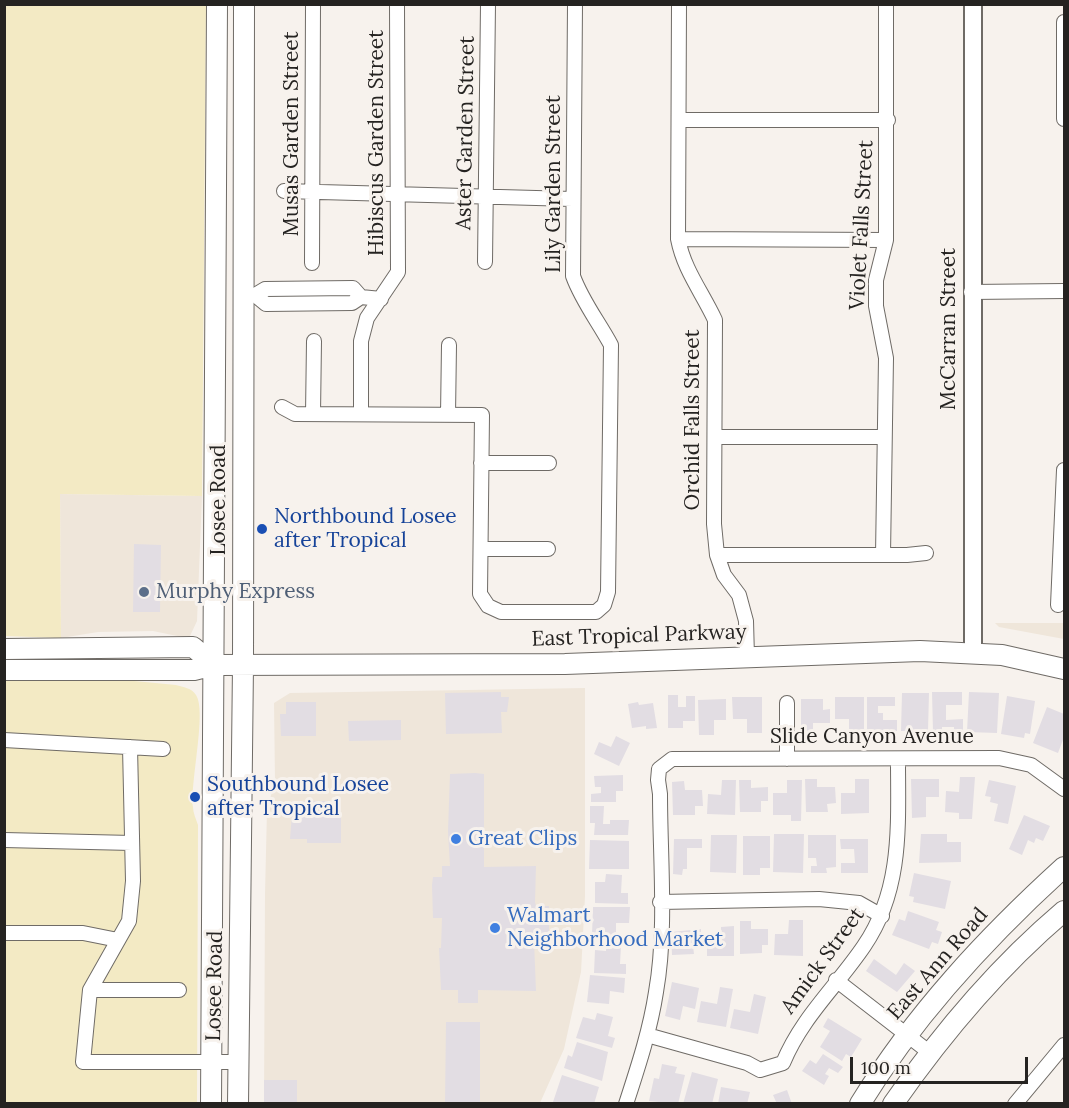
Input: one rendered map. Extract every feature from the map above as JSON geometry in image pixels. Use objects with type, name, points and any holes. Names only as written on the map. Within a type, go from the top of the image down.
[{"type":"main road","name":"Losee Road","points":[[211,1104],[217,4]]},
{"type":"main road","name":"Losee Road","points":[[238,1104],[249,296],[244,4]]},
{"type":"main road","points":[[4,649],[193,647],[214,665]]},
{"type":"main road","name":"East Tropical Parkway","points":[[4,670],[194,670],[214,665],[542,664],[890,651],[973,653],[1019,657],[1065,669]]},
{"type":"main road","name":"East Ann Road","points":[[860,1104],[908,1036],[995,932],[1065,867]]},
{"type":"main road","points":[[893,1104],[966,1006],[1065,911]]},
{"type":"street","name":"Musas Garden Street","points":[[312,263],[313,4]]},
{"type":"street","name":"Hibiscus Garden Street","points":[[361,414],[361,341],[366,318],[398,272],[397,4]]},
{"type":"street","name":"Aster Garden Street","points":[[485,262],[488,4]]},
{"type":"street","name":"Lily Garden Street","points":[[481,549],[480,594],[488,606],[501,612],[596,612],[604,605],[608,592],[611,345],[597,319],[581,299],[573,276],[575,4]]},
{"type":"street","name":"Orchid Falls Street","points":[[679,4],[678,239],[688,275],[703,295],[714,320],[716,437],[714,524],[717,555],[724,575],[740,595],[746,621],[747,657]]},
{"type":"street","name":"Violet Falls Street","points":[[883,555],[886,358],[876,306],[876,280],[886,240],[888,120],[886,4]]},
{"type":"street","name":"McCarran Street","points":[[973,4],[971,292],[973,653]]},
{"type":"street","points":[[1065,22],[1065,119]]},
{"type":"street","points":[[680,120],[888,120]]},
{"type":"street","points":[[284,191],[572,199]]},
{"type":"street","points":[[678,239],[886,240]]},
{"type":"street","points":[[249,296],[265,289],[353,288],[361,297],[381,299]]},
{"type":"street","points":[[971,292],[1065,291]]},
{"type":"street","points":[[313,414],[314,341]]},
{"type":"street","points":[[448,415],[449,345]]},
{"type":"street","points":[[282,407],[295,414],[482,415],[481,549],[549,549]]},
{"type":"street","points":[[716,437],[884,437]]},
{"type":"street","points":[[481,463],[549,463]]},
{"type":"street","points":[[1058,604],[1065,470]]},
{"type":"street","points":[[717,555],[926,553]]},
{"type":"street","points":[[787,703],[787,759]]},
{"type":"street","points":[[4,740],[164,749]]},
{"type":"street","points":[[130,747],[133,881],[129,921],[90,990],[83,1062],[239,1062]]},
{"type":"street","name":"Slide Canyon Avenue","points":[[660,902],[658,780],[660,769],[672,759],[999,758],[1017,760],[1042,771],[1065,789]]},
{"type":"street","name":"Amick Street","points":[[647,1035],[747,1063],[760,1071],[783,1063],[799,1028],[863,948],[882,916],[896,862],[898,759]]},
{"type":"street","points":[[4,840],[132,843]]},
{"type":"street","points":[[626,1104],[647,1035],[660,963],[660,902],[827,899],[859,903],[882,916]]},
{"type":"street","points":[[4,933],[82,933],[118,940]]},
{"type":"street","points":[[836,980],[930,1052]]},
{"type":"street","points":[[90,990],[179,990]]},
{"type":"street","points":[[1015,1104],[1065,1045]]},
{"type":"shaded area","points":[[60,494],[202,496],[197,621],[190,636],[182,637],[153,631],[98,632],[61,638]]},
{"type":"shaded area","points":[[995,623],[1064,623],[1064,639],[999,627]]},
{"type":"shaded area","points":[[585,688],[585,896],[581,972],[564,1049],[540,1103],[264,1104],[267,810],[275,781],[274,703],[290,693]]},
{"type":"sand","points":[[5,4],[206,5],[202,496],[60,494],[61,638],[5,636]]},
{"type":"sand","points":[[82,676],[176,685],[192,691],[199,703],[200,716],[193,796],[198,825],[197,1103],[5,1103],[4,679]]},
{"type":"building","points":[[134,544],[161,545],[160,612],[133,612]]},
{"type":"building","points":[[501,692],[501,697],[509,697],[507,712],[501,712],[502,733],[446,734],[445,693]]},
{"type":"building","points":[[932,692],[962,692],[962,705],[946,705],[946,720],[963,719],[963,732],[954,732],[954,727],[942,727],[942,732],[933,732]]},
{"type":"building","points":[[969,692],[999,693],[997,733],[967,732]]},
{"type":"building","points":[[902,693],[929,693],[928,731],[901,731]]},
{"type":"building","points":[[668,695],[678,695],[678,707],[686,707],[686,696],[695,696],[695,721],[683,721],[683,728],[668,728]]},
{"type":"building","points":[[1007,696],[1035,701],[1030,734],[1025,733],[1024,738],[1001,734]]},
{"type":"building","points":[[732,697],[762,697],[762,733],[747,733],[747,719],[733,719]]},
{"type":"building","points":[[835,697],[864,697],[864,733],[849,733],[849,719],[835,719]]},
{"type":"building","points":[[867,697],[895,697],[895,706],[878,706],[878,713],[883,713],[883,720],[897,720],[897,731],[867,731]]},
{"type":"building","points":[[726,699],[726,720],[714,720],[714,735],[699,735],[698,700]]},
{"type":"building","points":[[801,699],[823,699],[823,710],[830,709],[830,723],[813,723],[813,731],[801,731]]},
{"type":"building","points":[[286,702],[316,702],[316,736],[281,736],[280,714],[286,714]]},
{"type":"building","points":[[638,702],[639,705],[653,703],[657,728],[646,729],[646,726],[632,728],[628,704]]},
{"type":"building","points":[[1047,707],[1064,714],[1064,737],[1058,753],[1033,743]]},
{"type":"building","points":[[401,720],[401,740],[349,741],[348,721]]},
{"type":"building","points":[[616,736],[630,743],[619,766],[594,754],[599,742],[611,747]]},
{"type":"building","name":"Walmart Neighborhood Market","points":[[450,774],[484,774],[484,867],[536,866],[535,902],[536,906],[549,906],[549,937],[536,937],[534,941],[536,991],[478,990],[478,1003],[458,1003],[458,990],[441,990],[439,948],[441,948],[442,918],[433,918],[432,885],[433,877],[442,877],[442,866],[450,866],[448,831]]},
{"type":"building","points":[[623,775],[623,791],[616,791],[616,802],[591,802],[591,794],[601,793],[601,787],[595,787],[594,776]]},
{"type":"building","points":[[960,777],[975,777],[972,819],[959,819],[959,813],[945,812],[946,791],[959,792]]},
{"type":"building","points":[[805,779],[817,779],[817,787],[835,787],[836,803],[827,804],[828,812],[806,812]]},
{"type":"building","points":[[855,779],[869,779],[869,813],[841,814],[841,793],[855,793]]},
{"type":"building","points":[[911,779],[939,779],[939,797],[926,797],[926,817],[912,818]]},
{"type":"building","points":[[722,780],[736,780],[735,815],[707,814],[708,794],[721,795]]},
{"type":"building","points":[[739,780],[751,780],[751,788],[768,787],[768,801],[761,801],[761,812],[740,812]]},
{"type":"building","points":[[787,780],[802,780],[801,821],[791,821],[791,815],[773,815],[773,793],[787,793]]},
{"type":"building","points":[[989,780],[1016,786],[1008,824],[994,821],[998,804],[990,802],[991,797],[985,796]]},
{"type":"building","points":[[684,781],[685,790],[702,790],[703,806],[695,806],[695,815],[673,815],[672,782]]},
{"type":"building","points":[[293,801],[338,801],[338,812],[341,812],[341,843],[307,843],[307,839],[290,839]]},
{"type":"building","points":[[590,806],[604,806],[603,824],[610,824],[610,820],[629,820],[628,835],[594,835],[595,823],[590,823]]},
{"type":"building","points":[[1024,815],[1050,826],[1043,841],[1036,838],[1034,843],[1028,840],[1022,855],[1009,849]]},
{"type":"building","points":[[774,834],[804,834],[803,873],[773,872]]},
{"type":"building","points":[[921,834],[947,834],[947,842],[961,842],[961,862],[919,863]]},
{"type":"building","points":[[711,835],[737,835],[736,873],[710,872]]},
{"type":"building","points":[[808,835],[836,835],[836,867],[826,868],[827,873],[811,873],[811,866],[817,866],[816,858],[808,858]]},
{"type":"building","points":[[743,836],[770,836],[770,868],[760,868],[760,875],[743,875]]},
{"type":"building","points":[[674,839],[702,839],[702,848],[687,848],[687,869],[683,869],[682,875],[673,874]]},
{"type":"building","points":[[840,839],[868,839],[868,873],[841,873],[841,863],[855,863],[854,849],[841,849]]},
{"type":"building","points":[[590,840],[629,841],[629,869],[589,869]]},
{"type":"building","points":[[914,873],[951,881],[945,909],[913,902],[914,897],[909,896]]},
{"type":"building","points":[[606,874],[622,875],[621,893],[628,893],[628,904],[595,903],[595,882],[605,882]]},
{"type":"building","points":[[593,907],[630,907],[629,923],[616,923],[616,936],[592,935]]},
{"type":"building","points":[[908,911],[939,922],[936,930],[942,932],[938,944],[932,942],[929,949],[892,935],[899,919],[905,921]]},
{"type":"building","points":[[789,920],[803,920],[803,956],[774,955],[775,934],[788,934]]},
{"type":"building","points":[[740,921],[751,921],[751,929],[768,929],[768,945],[762,945],[762,953],[740,954]]},
{"type":"building","points":[[734,926],[734,956],[707,956],[707,936],[721,935],[721,927]]},
{"type":"building","points":[[701,929],[701,946],[693,946],[694,954],[672,955],[671,932]]},
{"type":"building","points":[[606,944],[621,945],[620,964],[626,964],[626,974],[594,973],[595,950],[606,951]]},
{"type":"building","points":[[874,959],[896,975],[904,963],[915,971],[897,992],[866,971]]},
{"type":"building","points":[[590,975],[625,978],[624,993],[610,991],[609,1004],[587,1002]]},
{"type":"building","points":[[672,982],[699,988],[695,1009],[683,1006],[680,1020],[665,1016]]},
{"type":"building","points":[[720,987],[733,989],[726,1027],[697,1022],[701,1001],[717,1004]]},
{"type":"building","points":[[754,994],[766,997],[758,1034],[730,1028],[734,1009],[750,1012]]},
{"type":"building","points":[[597,1013],[613,1017],[608,1036],[615,1038],[612,1048],[576,1038],[583,1017],[595,1020]]},
{"type":"building","points":[[828,1018],[862,1039],[851,1057],[846,1054],[842,1061],[820,1047],[830,1031],[823,1027]]},
{"type":"building","points":[[446,1022],[480,1022],[480,1104],[445,1104]]},
{"type":"building","points":[[577,1042],[608,1052],[602,1081],[564,1068],[568,1055],[572,1057]]},
{"type":"building","points":[[823,1054],[843,1067],[838,1073],[829,1068],[825,1074],[829,1076],[824,1085],[802,1071],[810,1060],[816,1064]]},
{"type":"building","points":[[662,1064],[677,1067],[675,1073],[685,1075],[678,1104],[649,1101],[654,1078],[659,1079]]},
{"type":"building","points":[[692,1072],[718,1079],[712,1104],[683,1104]]},
{"type":"building","points":[[562,1075],[599,1087],[594,1104],[553,1102]]},
{"type":"building","points":[[264,1080],[297,1080],[297,1104],[264,1104]]},
{"type":"building","points":[[721,1087],[750,1092],[747,1104],[718,1104]]},
{"type":"building","points":[[787,1090],[792,1104],[777,1104],[773,1095]]},
{"type":"place","name":"Northbound Losee after Tropical","points":[[262,529]]},
{"type":"place","name":"Murphy Express","points":[[144,592]]},
{"type":"place","name":"Southbound Losee after Tropical","points":[[195,797]]},
{"type":"place","name":"Great Clips","points":[[456,839]]},
{"type":"place","name":"Walmart Neighborhood Market","points":[[495,928]]}]
